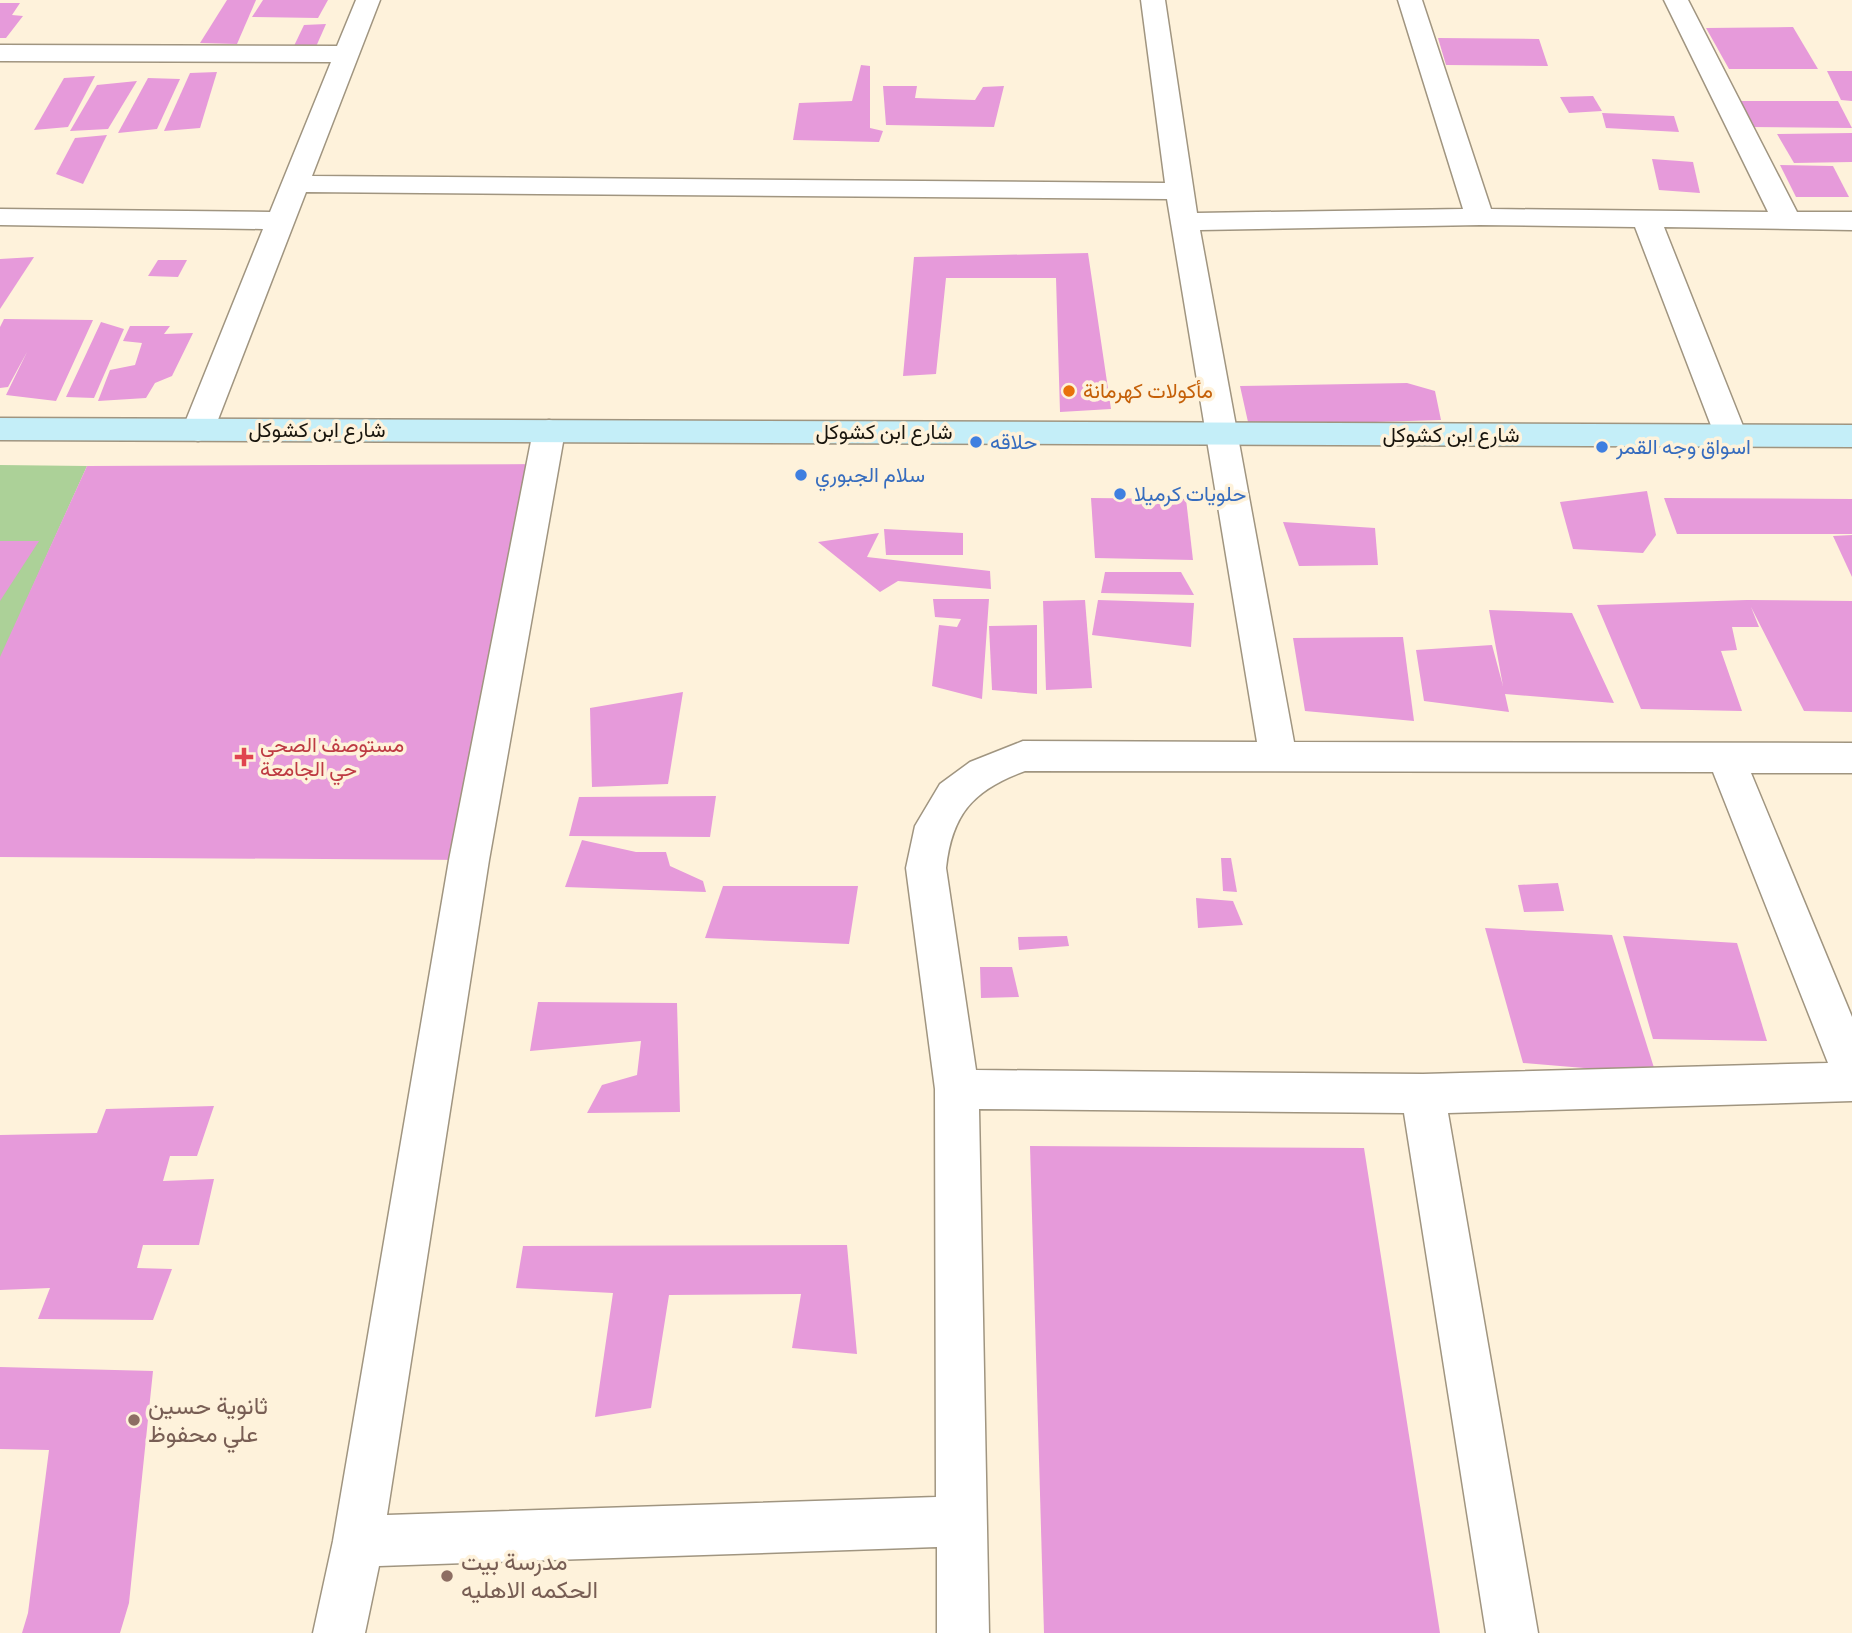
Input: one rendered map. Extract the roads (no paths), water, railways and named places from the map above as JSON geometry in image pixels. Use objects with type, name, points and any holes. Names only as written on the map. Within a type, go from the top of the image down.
[{"type":"street","points":[[198,430],[368,0]]},
{"type":"street","points":[[1153,0],[1184,222],[1278,757]]},
{"type":"street","points":[[1410,0],[1480,217]]},
{"type":"street","points":[[1676,0],[1786,219]]},
{"type":"street","points":[[0,53],[346,54]]},
{"type":"street","points":[[295,184],[1180,191]]},
{"type":"street","points":[[0,217],[281,221]]},
{"type":"street","points":[[1184,222],[1480,217],[1852,221]]},
{"type":"street","points":[[1646,218],[1731,436]]},
{"type":"street","name":"شارع ابن كشوكل","points":[[0,429],[1852,436]]},
{"type":"street","points":[[339,1633],[358,1541],[469,860],[549,431]]},
{"type":"street","points":[[963,1633],[964,1521],[957,1089],[926,868],[927,842],[936,818],[951,797],[972,779],[995,765],[1023,756],[1852,758]]},
{"type":"street","points":[[1726,758],[1852,1069]]},
{"type":"street","points":[[957,1089],[1423,1094],[1852,1082]]},
{"type":"street","points":[[1423,1094],[1512,1633]]},
{"type":"street","points":[[358,1541],[964,1521]]},
{"type":"place","name":"مأكولات كهرمانة","points":[[1069,391]]},
{"type":"place","name":"حلاقه","points":[[976,442]]},
{"type":"place","name":"اسواق وجه القمر","points":[[1602,447]]},
{"type":"place","name":"سلام الجبوري","points":[[801,475]]},
{"type":"place","name":"حلويات كرميلا","points":[[1120,494]]},
{"type":"place","name":"مستوصف الصحي حي الجامعة","points":[[244,757]]},
{"type":"place","name":"ثانوية حسين علي محفوظ","points":[[134,1420]]},
{"type":"place","name":"مدرسة بيت الحكمه الاهليه","points":[[447,1576]]}]
